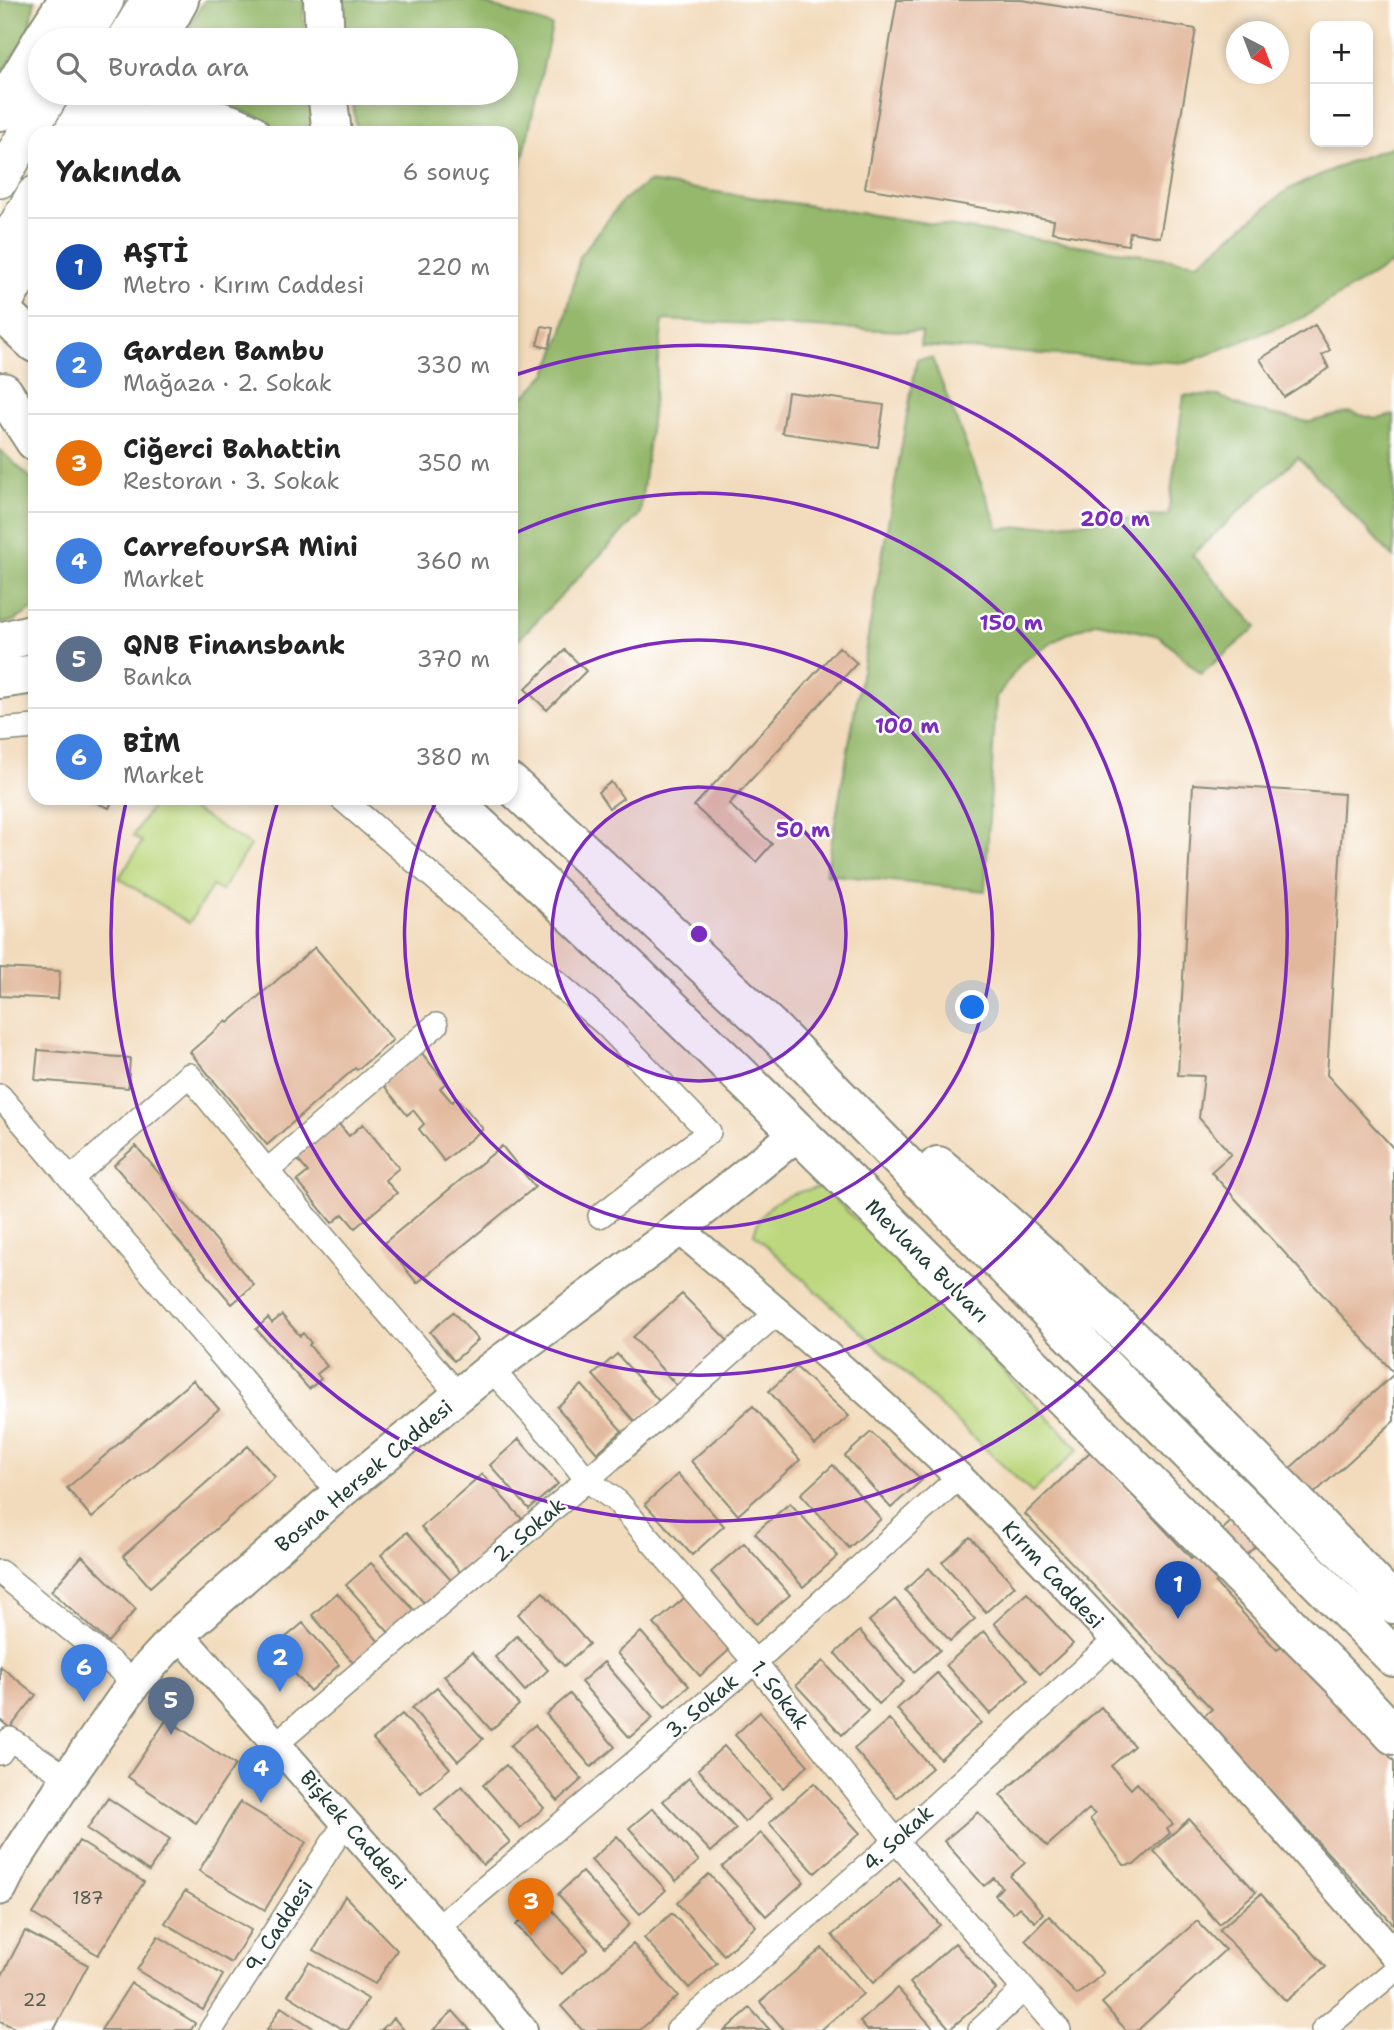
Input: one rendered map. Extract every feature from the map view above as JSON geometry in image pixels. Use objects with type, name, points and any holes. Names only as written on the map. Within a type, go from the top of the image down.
[{"type":"highway","points":[[54,28],[68,0]]},
{"type":"highway","points":[[164,28],[179,0]]},
{"type":"highway","points":[[323,0],[324,28]]},
{"type":"highway","points":[[0,111],[28,69]]},
{"type":"highway","points":[[109,126],[120,105]]},
{"type":"highway","points":[[328,105],[331,126]]},
{"type":"highway","points":[[143,126],[158,120],[210,118],[239,126]]},
{"type":"highway","points":[[28,262],[0,309],[28,336]]},
{"type":"highway","points":[[2,391],[28,415]]},
{"type":"highway","points":[[2,391],[28,430]]},
{"type":"highway","points":[[0,642],[28,636]]},
{"type":"highway","points":[[0,679],[28,675]]},
{"type":"highway","points":[[518,790],[769,1026],[1394,1657]]},
{"type":"highway","name":"Mevlana Bulvarı","points":[[457,805],[602,940],[799,1132],[1332,1669],[1394,1735]]},
{"type":"highway","points":[[769,1026],[956,1181],[1043,1258],[1239,1444],[1394,1604]]},
{"type":"main road","points":[[58,28],[105,0]]},
{"type":"main road","points":[[134,28],[150,0]]},
{"type":"main road","points":[[31,126],[44,105]]},
{"type":"main road","points":[[76,126],[89,105]]},
{"type":"main road","points":[[0,179],[28,132]]},
{"type":"main road","points":[[0,255],[28,207]]},
{"type":"main road","name":"Bosna Hersek Caddesi","points":[[0,1888],[12,1864],[68,1778],[135,1682],[179,1634],[339,1493],[460,1397],[491,1369],[679,1229],[799,1132]]},
{"type":"street","points":[[0,730],[28,728]]},
{"type":"street","points":[[349,805],[605,1024],[709,1132],[600,1216]]},
{"type":"street","points":[[267,1171],[436,1025]]},
{"type":"street","points":[[72,1178],[189,1075],[267,1171],[460,1397]]},
{"type":"street","points":[[0,1096],[339,1493]]},
{"type":"street","name":"Kırım Caddesi","points":[[679,1229],[778,1312],[959,1477],[1204,1738],[1394,1954]]},
{"type":"street","name":"2. Sokak","points":[[277,1743],[587,1480],[778,1312]]},
{"type":"street","name":"1. Sokak","points":[[491,1369],[563,1449],[587,1480],[618,1502],[755,1662],[896,1841],[1059,2030]]},
{"type":"street","name":"3. Sokak","points":[[438,1927],[755,1662],[959,1477]]},
{"type":"street","points":[[0,1572],[135,1682]]},
{"type":"street","name":"Bişkek Caddesi","points":[[179,1634],[438,1927],[523,2030]]},
{"type":"street","name":"4. Sokak","points":[[678,2030],[896,1841],[1114,1641]]},
{"type":"street","points":[[0,1753],[10,1739],[68,1778]]},
{"type":"street","name":"9. Caddesi","points":[[211,2030],[346,1822]]},
{"type":"street","points":[[1323,2030],[1394,1970]]},
{"type":"street","points":[[980,2030],[1024,1989]]},
{"type":"green space","points":[[0,0],[35,0],[28,32],[0,77]]},
{"type":"green space","points":[[205,0],[304,0],[305,28],[188,28]]},
{"type":"green space","points":[[341,0],[474,0],[552,26],[518,180],[518,126],[356,126],[353,105],[518,105],[518,28],[343,28]]},
{"type":"green space","points":[[216,105],[316,105],[319,126],[271,126],[251,114]]},
{"type":"green space","points":[[1394,146],[1394,262],[1302,318],[1186,363],[920,346],[922,332],[663,320],[640,514],[518,640],[518,397],[526,395],[547,373],[563,330],[580,256],[624,199],[649,182],[1198,263],[1287,190],[1346,163]]},
{"type":"green space","points":[[932,358],[999,529],[1168,515],[1184,395],[1220,396],[1246,409],[1309,422],[1349,412],[1376,419],[1394,415],[1394,558],[1298,457],[1192,555],[1257,627],[1201,674],[1159,636],[1097,622],[1066,634],[1022,662],[996,698],[985,891],[826,874],[917,359]]},
{"type":"green space","points":[[0,450],[28,476],[28,612],[14,621],[0,624]]},
{"type":"green space","points":[[153,805],[185,805],[250,845],[221,891],[212,886],[189,923],[119,878],[142,842],[133,836]]},
{"type":"green space","points":[[824,1187],[1079,1449],[1032,1493],[754,1234],[758,1222],[771,1205],[801,1191]]},
{"type":"building","points":[[897,0],[1022,0],[1196,29],[1160,237],[1130,232],[1128,245],[1052,232],[1054,220],[865,188]]},
{"type":"building","points":[[1315,325],[1330,350],[1322,355],[1329,368],[1284,397],[1260,359]]},
{"type":"building","points":[[542,326],[553,328],[549,348],[537,345]]},
{"type":"building","points":[[788,392],[884,405],[878,447],[782,433]]},
{"type":"building","points":[[839,647],[857,663],[729,804],[772,844],[756,862],[694,806]]},
{"type":"building","points":[[565,650],[586,671],[547,710],[525,689]]},
{"type":"building","points":[[611,782],[623,798],[609,808],[598,792]]},
{"type":"building","points":[[1193,784],[1344,794],[1327,1075],[1394,1149],[1394,1373],[1211,1172],[1231,1154],[1199,1118],[1204,1076],[1178,1075]]},
{"type":"building","points":[[315,947],[393,1040],[357,1070],[355,1068],[267,1145],[190,1052],[226,1021],[228,1023]]},
{"type":"building","points":[[0,968],[60,971],[58,999],[0,996]]},
{"type":"building","points":[[38,1050],[130,1058],[128,1088],[35,1080]]},
{"type":"building","points":[[421,1052],[446,1083],[440,1088],[452,1102],[457,1098],[483,1129],[444,1161],[419,1129],[424,1124],[413,1110],[407,1115],[382,1083]]},
{"type":"building","points":[[338,1123],[349,1136],[363,1124],[399,1168],[385,1180],[397,1193],[355,1228],[343,1214],[332,1223],[297,1181],[308,1172],[296,1158]]},
{"type":"building","points":[[136,1146],[254,1285],[232,1304],[114,1165]]},
{"type":"building","points":[[502,1146],[535,1187],[417,1283],[384,1243]]},
{"type":"building","points":[[682,1294],[728,1341],[677,1386],[633,1337]]},
{"type":"building","points":[[453,1312],[478,1340],[454,1361],[430,1332]]},
{"type":"building","points":[[282,1315],[300,1336],[303,1333],[311,1343],[309,1345],[327,1366],[317,1374],[321,1379],[309,1389],[256,1329],[268,1318],[272,1323]]},
{"type":"building","points":[[617,1354],[659,1401],[635,1422],[593,1375]]},
{"type":"building","points":[[796,1367],[849,1416],[815,1445],[769,1391]]},
{"type":"building","points":[[1394,1374],[1394,1421],[1215,1583],[1277,1650],[1285,1642],[1394,1761],[1394,1925],[1203,1717],[1212,1709],[1025,1514],[1091,1451],[1191,1558]]},
{"type":"building","points":[[193,1380],[219,1409],[92,1518],[67,1488]]},
{"type":"building","points":[[582,1385],[622,1431],[597,1453],[557,1407]]},
{"type":"building","points":[[753,1406],[800,1460],[738,1515],[691,1461]]},
{"type":"building","points":[[871,1432],[922,1480],[891,1508],[845,1456]]},
{"type":"building","points":[[519,1439],[558,1484],[529,1509],[490,1465]]},
{"type":"building","points":[[248,1446],[275,1477],[150,1587],[123,1556]]},
{"type":"building","points":[[833,1465],[881,1519],[849,1548],[801,1494]]},
{"type":"building","points":[[482,1474],[522,1519],[461,1573],[421,1527]]},
{"type":"building","points":[[678,1474],[724,1526],[692,1555],[645,1504]]},
{"type":"building","points":[[790,1503],[838,1556],[803,1587],[755,1533]]},
{"type":"building","points":[[407,1532],[451,1580],[425,1604],[381,1555]]},
{"type":"building","points":[[970,1537],[1015,1586],[986,1612],[942,1562]]},
{"type":"building","points":[[744,1543],[790,1595],[756,1624],[711,1572]]},
{"type":"building","points":[[82,1556],[136,1609],[108,1642],[51,1591]]},
{"type":"building","points":[[371,1563],[416,1612],[391,1635],[346,1585]]},
{"type":"building","points":[[929,1568],[975,1619],[950,1641],[905,1590]]},
{"type":"building","points":[[543,1592],[589,1644],[564,1666],[518,1614]]},
{"type":"building","points":[[337,1593],[380,1643],[355,1665],[312,1615]]},
{"type":"building","points":[[690,1593],[735,1645],[700,1676],[654,1624]]},
{"type":"building","points":[[1027,1593],[1073,1644],[1040,1674],[994,1623]]},
{"type":"building","points":[[895,1599],[940,1650],[914,1672],[869,1621]]},
{"type":"building","points":[[303,1623],[339,1665],[310,1691],[273,1648]]},
{"type":"building","points":[[860,1631],[904,1682],[879,1704],[835,1653]]},
{"type":"building","points":[[984,1631],[1028,1680],[990,1714],[946,1665]]},
{"type":"building","points":[[641,1632],[689,1686],[665,1707],[617,1653]]},
{"type":"building","points":[[517,1636],[548,1670],[525,1691],[495,1657]]},
{"type":"building","points":[[472,1652],[519,1705],[491,1730],[444,1676]]},
{"type":"building","points":[[823,1661],[868,1711],[842,1735],[796,1685]]},
{"type":"building","points":[[604,1662],[653,1718],[630,1738],[581,1682]]},
{"type":"building","points":[[0,1666],[36,1695],[10,1728],[0,1720]]},
{"type":"building","points":[[937,1673],[981,1723],[940,1759],[897,1709]]},
{"type":"building","points":[[437,1687],[483,1739],[458,1761],[412,1708]]},
{"type":"building","points":[[570,1694],[615,1747],[591,1767],[546,1714]]},
{"type":"building","points":[[1101,1707],[1134,1746],[1111,1766],[1131,1789],[1137,1783],[1173,1824],[1167,1828],[1170,1833],[1135,1864],[1124,1865],[1090,1819],[1095,1814],[1089,1809],[1047,1846],[1000,1795]]},
{"type":"building","points":[[760,1712],[808,1765],[783,1788],[735,1735]]},
{"type":"building","points":[[402,1714],[450,1768],[421,1793],[373,1739]]},
{"type":"building","points":[[167,1719],[235,1765],[196,1823],[128,1777]]},
{"type":"building","points":[[889,1719],[932,1768],[897,1798],[854,1749]]},
{"type":"building","points":[[535,1725],[582,1779],[558,1801],[510,1746]]},
{"type":"building","points":[[724,1746],[771,1798],[745,1822],[698,1769]]},
{"type":"building","points":[[506,1765],[544,1808],[520,1828],[483,1785]]},
{"type":"building","points":[[689,1778],[736,1829],[711,1852],[663,1801]]},
{"type":"building","points":[[814,1783],[860,1833],[815,1873],[769,1823]]},
{"type":"building","points":[[462,1786],[510,1842],[483,1865],[435,1809]]},
{"type":"building","points":[[108,1798],[170,1839],[149,1871],[87,1829]]},
{"type":"building","points":[[240,1802],[306,1842],[265,1910],[199,1871]]},
{"type":"building","points":[[653,1808],[699,1861],[676,1881],[629,1828]]},
{"type":"building","points":[[978,1812],[1025,1863],[1010,1876],[1043,1913],[1035,1922],[1019,1907],[1013,1913],[995,1895],[1002,1887],[994,1878],[984,1886],[944,1841]]},
{"type":"building","points":[[1189,1819],[1256,1892],[1219,1924],[1154,1851]]},
{"type":"building","points":[[761,1833],[804,1882],[766,1916],[722,1867]]},
{"type":"building","points":[[617,1836],[666,1890],[640,1914],[591,1860]]},
{"type":"building","points":[[79,1841],[144,1882],[98,1955],[33,1914]]},
{"type":"building","points":[[582,1872],[630,1924],[605,1947],[558,1894]]},
{"type":"building","points":[[709,1874],[756,1926],[724,1955],[677,1903]]},
{"type":"building","points":[[900,1878],[940,1925],[873,1983],[832,1935]]},
{"type":"building","points":[[185,1891],[251,1930],[231,1963],[165,1923]]},
{"type":"building","points":[[1261,1894],[1326,1967],[1286,2001],[1219,1930]]},
{"type":"building","points":[[345,1896],[397,1950],[375,1984],[314,1950]]},
{"type":"building","points":[[543,1900],[588,1949],[562,1974],[516,1925]]},
{"type":"building","points":[[672,1913],[717,1963],[689,1988],[644,1938]]},
{"type":"building","points":[[1049,1916],[1104,1973],[1077,1995],[1025,1940]]},
{"type":"building","points":[[1197,1921],[1225,1950],[1138,2030],[1126,2030],[1102,2003]]},
{"type":"building","points":[[25,1931],[88,1965],[54,2030],[18,2030],[0,2021],[0,1979]]},
{"type":"building","points":[[158,1936],[223,1975],[203,2010],[137,1970]]},
{"type":"building","points":[[955,1943],[996,1989],[950,2029],[910,1983]]},
{"type":"building","points":[[633,1944],[678,1996],[640,2030],[582,2030],[561,2006]]},
{"type":"building","points":[[822,1948],[863,1994],[821,2030],[784,2030],[760,2002]]},
{"type":"building","points":[[309,1962],[368,1999],[348,2030],[288,1995]]},
{"type":"building","points":[[131,1983],[195,2023],[191,2030],[101,2030]]},
{"type":"building","points":[[897,1988],[935,2030],[867,2030],[860,2022]]},
{"type":"building","points":[[281,2007],[316,2030],[267,2030]]},
{"type":"building","points":[[750,2008],[770,2030],[725,2030]]},
{"type":"building","points":[[453,2011],[470,2030],[433,2030]]},
{"type":"building","points":[[394,2018],[404,2030],[381,2030]]},
{"type":"place","name":"AŞTİ","points":[[1178,1619]]},
{"type":"place","name":"Garden Bambu","points":[[280,1692]]},
{"type":"place","name":"BİM","points":[[84,1702]]},
{"type":"place","name":"QNB Finansbank","points":[[171,1735]]},
{"type":"place","name":"CarrefourSA Mini","points":[[261,1803]]},
{"type":"place","name":"Ciğerci Bahattin","points":[[531,1936]]}]
